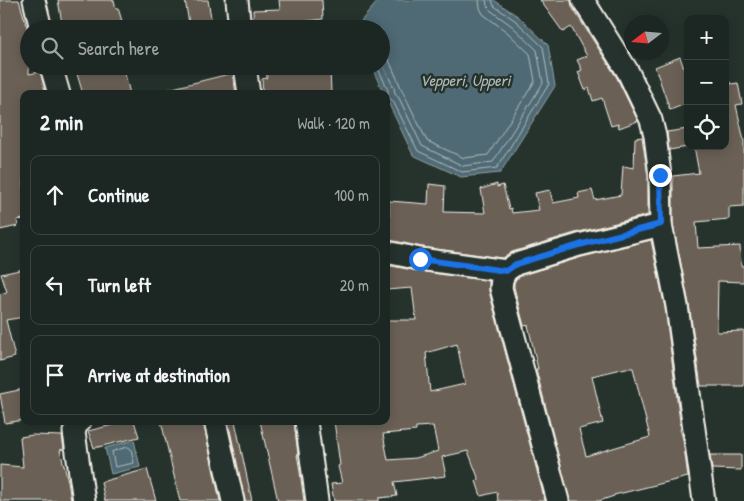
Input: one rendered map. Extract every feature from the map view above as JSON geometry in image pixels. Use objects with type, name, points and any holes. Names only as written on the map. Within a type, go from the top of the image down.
[{"type":"street","points":[[34,0],[40,20]]},
{"type":"street","points":[[237,0],[239,20]]},
{"type":"street","points":[[583,0],[628,72],[650,120],[655,136],[660,175],[661,224],[677,306],[704,501]]},
{"type":"street","points":[[54,75],[58,90]]},
{"type":"street","points":[[246,75],[248,90]]},
{"type":"street","points":[[558,501],[501,288],[502,278],[506,271],[516,264],[579,245],[661,224]]},
{"type":"street","points":[[390,253],[506,271]]},
{"type":"street","points":[[77,425],[74,432],[84,501]]},
{"type":"street","points":[[215,425],[233,501]]},
{"type":"street","points":[[307,425],[317,501]]},
{"type":"water","name":"Vepperi, Upperi","points":[[379,0],[494,0],[519,17],[548,45],[555,86],[500,173],[461,177],[413,155],[390,106],[390,90],[382,90],[375,75],[390,75],[390,20],[362,20]]},
{"type":"water","points":[[134,440],[140,467],[111,474],[105,448]]},
{"type":"building","points":[[0,0],[19,0],[25,20],[20,20],[20,75],[41,75],[45,90],[20,90],[20,220],[17,220],[18,226],[0,230]]},
{"type":"building","points":[[58,0],[114,0],[122,20],[61,20]]},
{"type":"building","points":[[185,0],[208,0],[211,20],[188,20]]},
{"type":"building","points":[[279,0],[322,0],[323,19],[254,20],[253,10],[280,9]]},
{"type":"building","points":[[540,0],[571,0],[572,7],[617,78],[638,121],[619,128],[618,124],[611,126],[602,98],[593,101],[589,88],[585,90],[578,72],[582,70],[577,60],[587,56],[571,27],[563,32]]},
{"type":"building","points":[[680,57],[684,68],[684,105],[670,110],[655,67]]},
{"type":"building","points":[[77,75],[125,75],[129,90],[82,90]]},
{"type":"building","points":[[225,75],[233,75],[235,90],[169,90]]},
{"type":"building","points":[[267,75],[330,75],[331,90],[263,90],[262,79],[267,78]]},
{"type":"building","points":[[729,82],[731,84],[738,83],[742,104],[736,105],[744,141],[744,206],[729,207],[729,219],[696,222],[698,248],[740,246],[741,266],[744,266],[744,282],[718,281],[717,332],[744,331],[744,386],[701,386],[689,304],[673,224],[673,176],[699,173],[695,150],[729,150]]},
{"type":"building","points":[[684,130],[684,148],[669,150],[667,132]]},
{"type":"building","points":[[642,137],[648,176],[648,215],[575,233],[512,252],[503,258],[422,247],[390,240],[390,201],[428,204],[429,184],[445,186],[444,212],[485,213],[481,189],[497,184],[497,187],[503,185],[509,209],[511,208],[512,213],[539,210],[535,193],[550,190],[553,203],[579,198],[578,193],[592,190],[595,200],[621,195],[623,166],[634,168],[635,138]]},
{"type":"building","points":[[651,240],[665,308],[688,477],[614,495],[599,501],[570,501],[536,369],[538,369],[528,325],[524,326],[514,287],[516,279],[522,275],[582,257]],"holes":[[[633,368],[650,437],[586,456],[579,429],[603,423],[592,376]]]},
{"type":"building","points":[[390,266],[489,281],[489,291],[545,501],[498,501],[497,492],[481,496],[476,481],[479,480],[468,451],[442,457],[446,476],[394,482],[397,496],[379,498],[379,501],[334,501],[331,484],[342,483],[338,466],[340,465],[335,425],[390,425],[390,320],[416,320],[412,288],[390,290]],"holes":[[[457,344],[465,384],[430,392],[426,353]],[[433,426],[438,451],[416,458],[388,460],[383,434],[416,431],[416,427]]]},
{"type":"building","points":[[20,270],[20,318],[6,320],[15,357],[0,361],[0,294],[7,292],[1,274]]},
{"type":"building","points":[[20,390],[20,421],[5,423],[0,394]]},
{"type":"building","points":[[113,425],[135,425],[139,437],[94,448],[88,431]]},
{"type":"building","points":[[162,425],[204,425],[220,501],[180,501]]},
{"type":"building","points":[[229,425],[236,425],[252,501],[245,501]]},
{"type":"building","points":[[261,425],[294,425],[304,501],[278,501]]},
{"type":"building","points":[[33,435],[62,436],[64,449],[60,450],[71,501],[0,501],[0,465],[23,467],[20,437]]},
{"type":"building","points":[[710,455],[741,455],[741,470],[712,469]]},
{"type":"building","points":[[147,469],[156,501],[105,501],[101,482]]},
{"type":"route","points":[[420,259],[506,271],[516,264],[579,245],[661,224],[660,175]]}]
